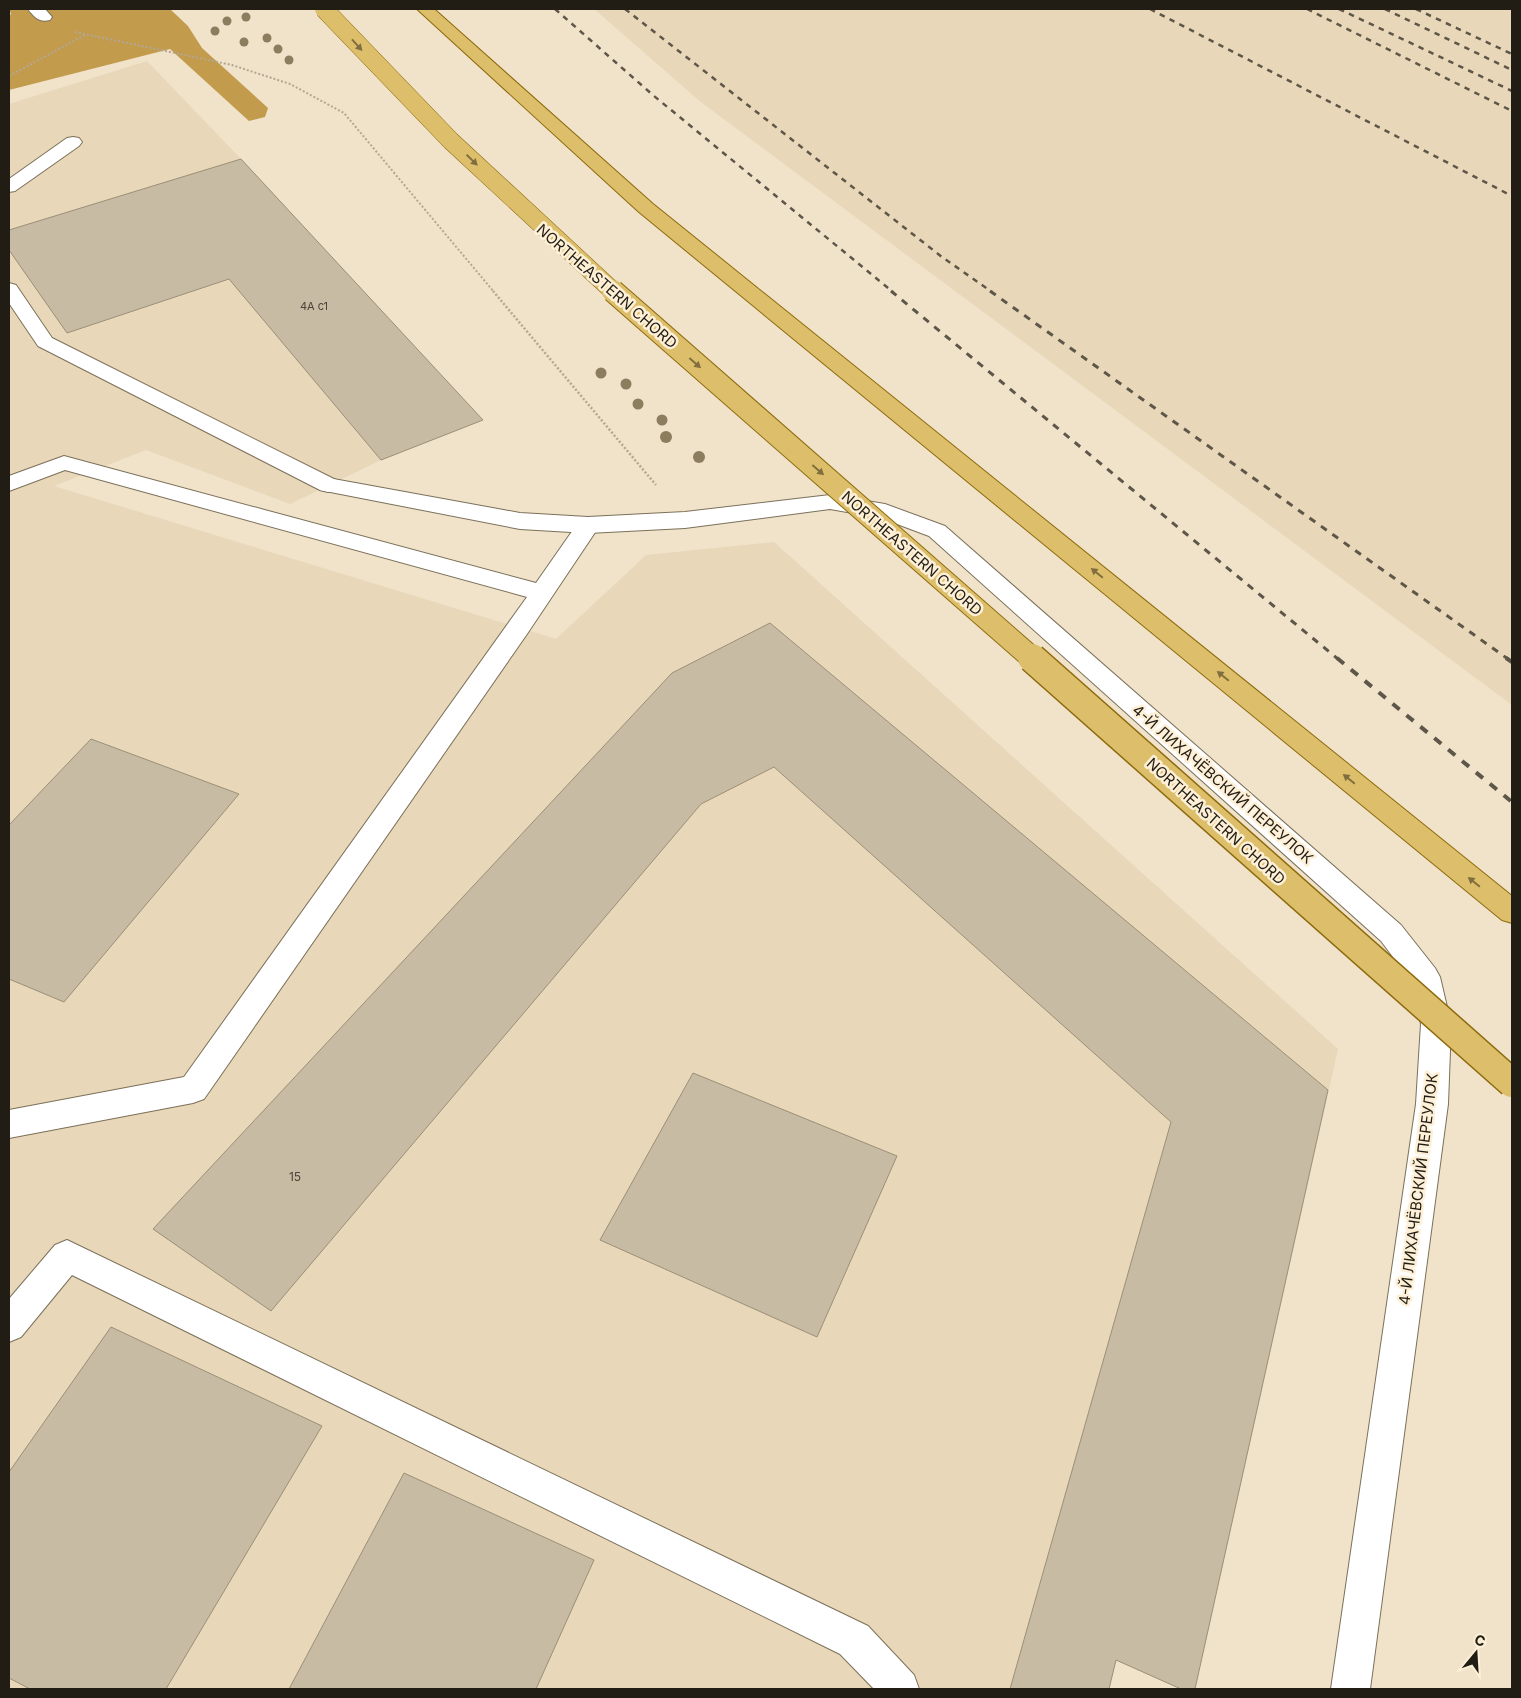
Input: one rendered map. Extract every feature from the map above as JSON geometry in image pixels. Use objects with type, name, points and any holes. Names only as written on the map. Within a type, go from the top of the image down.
[{"type":"main road","name":"NORTHEASTERN CHORD","points":[[324,9],[371,61],[549,236],[992,622],[1512,1083]]},
{"type":"main road","points":[[425,9],[646,208],[1512,912]]},
{"type":"street","points":[[9,187],[73,142]]},
{"type":"street","name":"4-Й ЛИХАЧЁВСКИЙ ПЕРЕУЛОК","points":[[9,289],[45,342],[328,485],[520,521],[588,525],[685,520],[830,502],[885,511],[937,531],[1391,932],[1425,977],[1436,1024],[1432,1104],[1351,1689]]},
{"type":"street","points":[[9,484],[64,464],[542,593]]},
{"type":"street","points":[[9,1124],[193,1089],[588,525]]},
{"type":"street","points":[[9,1324],[67,1256],[854,1640],[900,1689]]},
{"type":"path","points":[[68,29],[86,35],[232,65],[290,84],[344,113],[685,520]]},
{"type":"path","points":[[9,76],[86,35]]},
{"type":"shaded area","points":[[9,9],[170,9],[188,26],[202,48],[268,108],[265,117],[249,121],[170,49],[9,90],[9,16],[11,14]]},
{"type":"shaded area","points":[[594,9],[1512,9],[1512,705],[702,103]]},
{"type":"shaded area","points":[[147,61],[241,159],[483,420],[381,460],[290,504],[146,450],[54,486],[556,639],[646,555],[774,542],[1338,1049],[1195,1689],[1181,1689],[1116,1660],[1109,1689],[9,1689],[9,104]]},
{"type":"building","points":[[241,159],[483,420],[381,460],[229,279],[67,333],[9,250],[9,230]]},
{"type":"building","points":[[770,623],[1328,1090],[1195,1689],[1181,1689],[1116,1660],[1109,1689],[1010,1689],[1171,1122],[774,767],[701,804],[271,1311],[153,1229],[672,673]]},
{"type":"building","points":[[91,739],[239,794],[64,1002],[9,979],[9,825]]},
{"type":"building","points":[[693,1073],[897,1156],[817,1337],[600,1240]]},
{"type":"building","points":[[111,1327],[322,1426],[166,1689],[30,1689],[9,1678],[9,1472]]},
{"type":"building","points":[[404,1473],[594,1560],[536,1689],[289,1689]]},
{"type":"railway","points":[[555,9],[654,96],[893,292]]},
{"type":"railway","points":[[625,9],[942,257],[992,292]]},
{"type":"railway","points":[[1150,9],[1512,196]]},
{"type":"railway","points":[[1307,9],[1512,111]]},
{"type":"railway","points":[[1339,9],[1512,91]]},
{"type":"railway","points":[[1385,9],[1512,70]]},
{"type":"railway","points":[[1416,9],[1512,54]]},
{"type":"railway","points":[[891,291],[1338,659]]},
{"type":"railway","points":[[990,291],[1508,659]]},
{"type":"railway","points":[[1337,658],[1512,802]]},
{"type":"railway","points":[[1506,658],[1512,662]]}]
